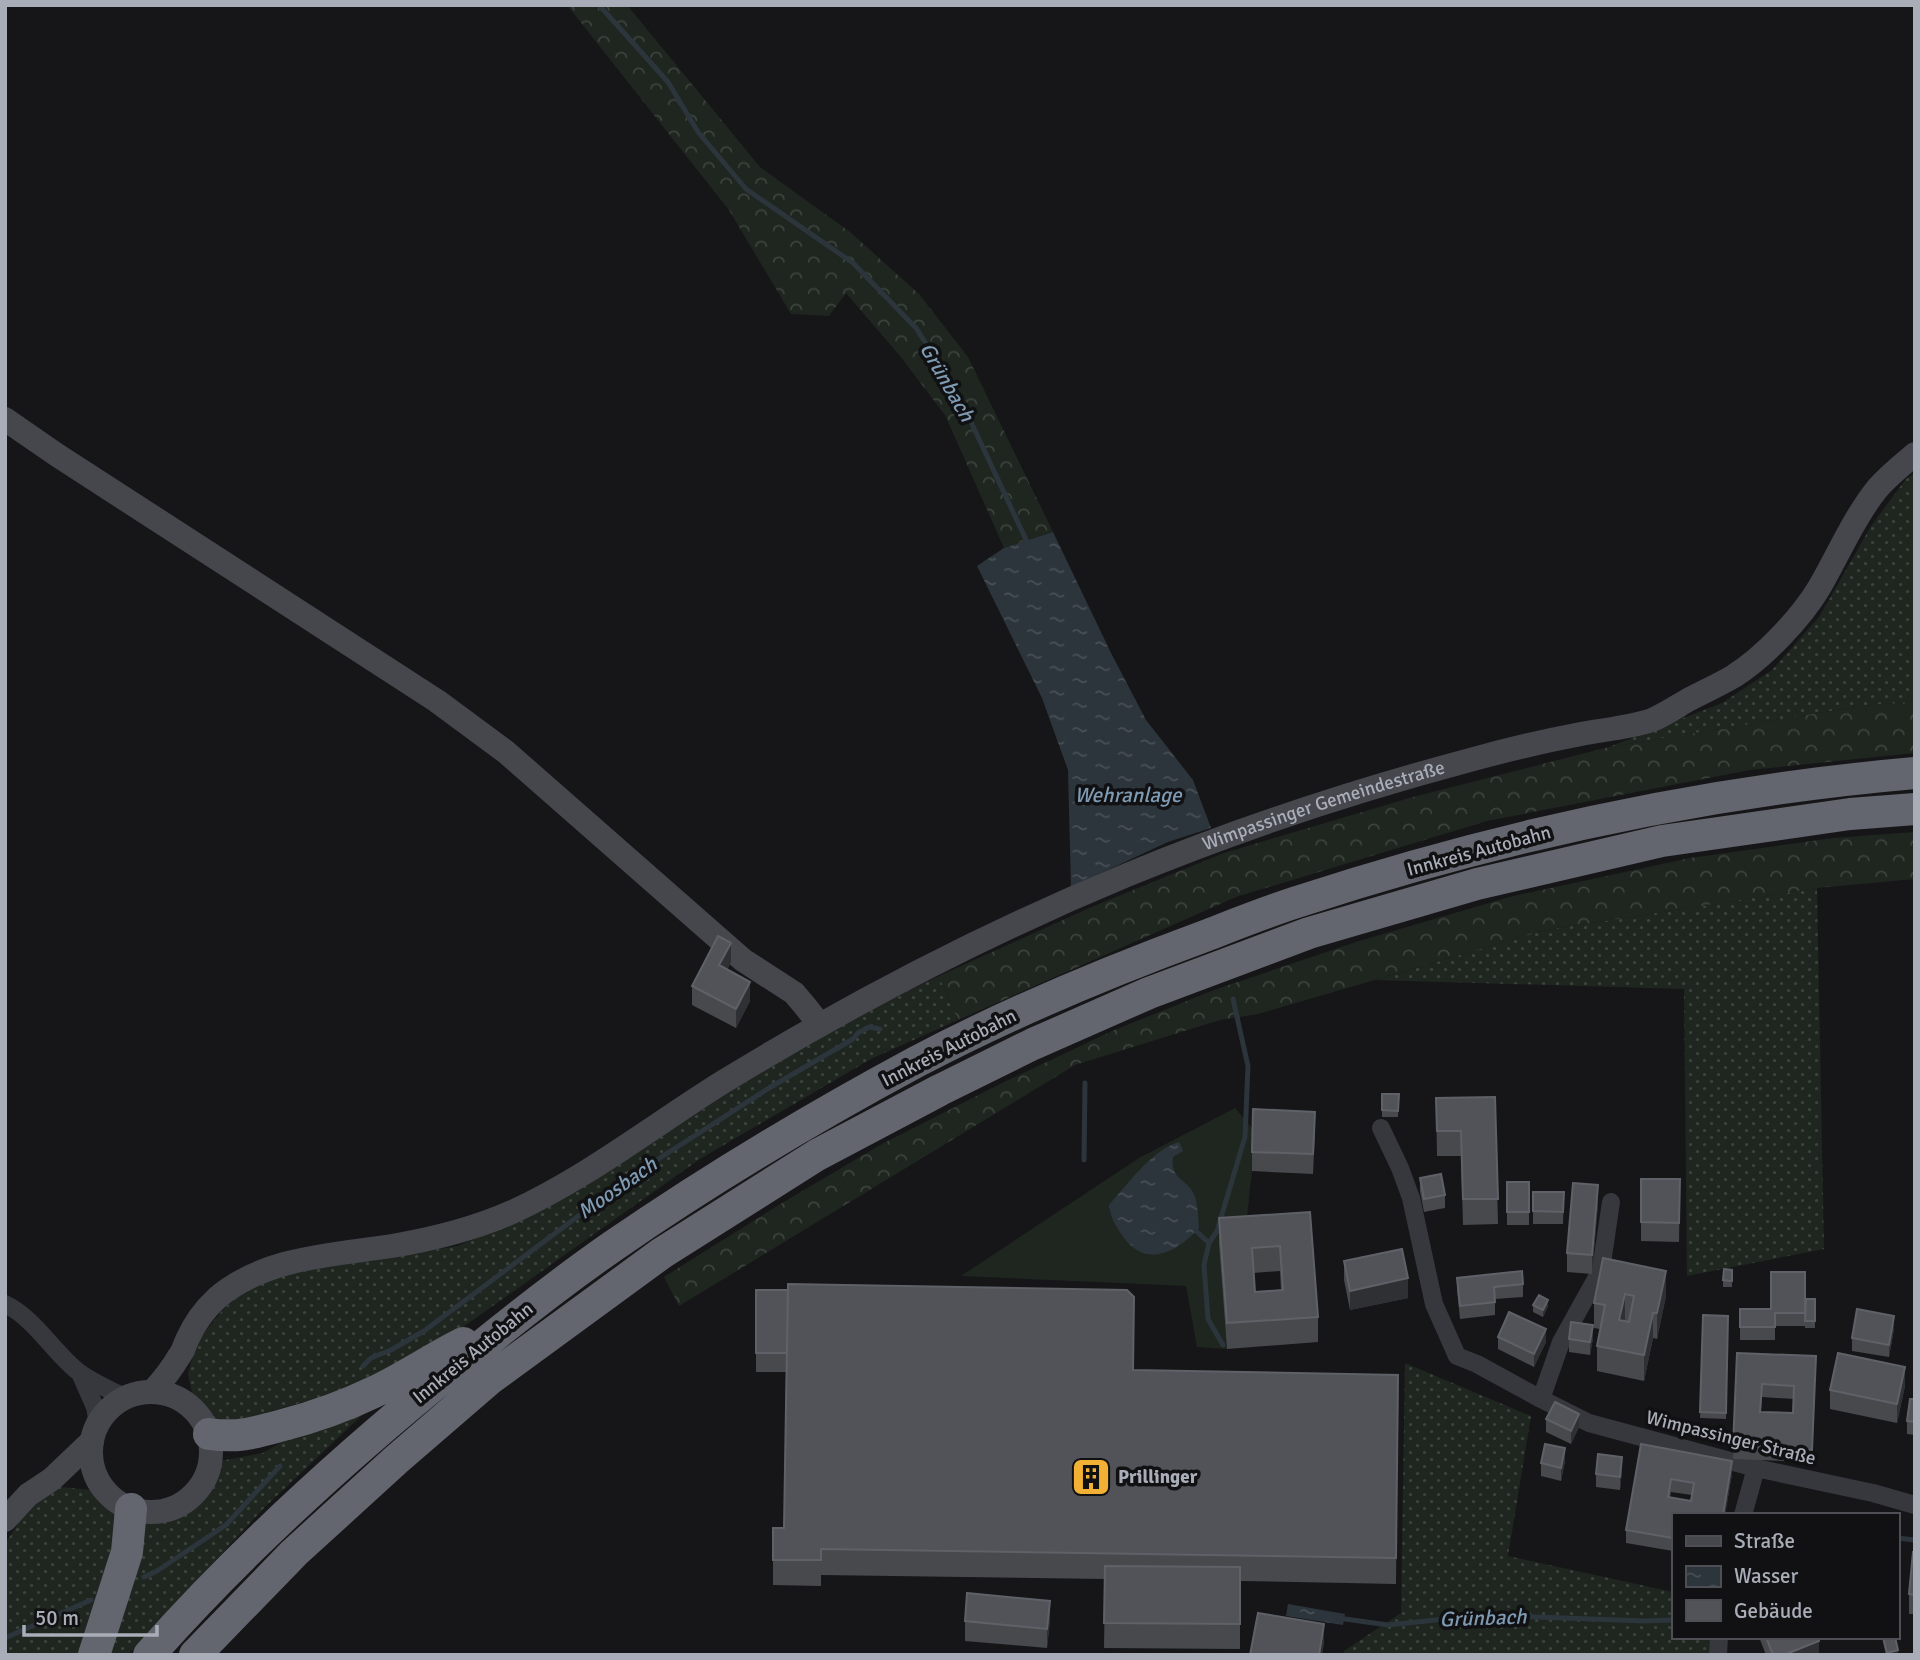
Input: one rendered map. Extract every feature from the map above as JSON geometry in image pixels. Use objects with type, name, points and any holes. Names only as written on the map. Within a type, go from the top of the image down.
[{"type":"highway","name":"Innkreis Autobahn","points":[[149,1655],[270,1530],[374,1433],[518,1316],[610,1248],[693,1192],[797,1129],[920,1060],[1020,1012],[1135,962],[1297,902],[1474,849],[1656,808],[1847,779],[1915,773]]},
{"type":"highway","name":"Innkreis Autobahn","points":[[195,1655],[294,1553],[491,1378],[663,1253],[817,1155],[1033,1044],[1149,993],[1309,933],[1464,887],[1661,841],[1850,814],[1915,809]]},
{"type":"highway","points":[[209,1434],[229,1437],[249,1434],[343,1406],[518,1316]]},
{"type":"highway","points":[[94,1655],[127,1552],[131,1509]]},
{"type":"street","points":[[5,419],[471,725],[516,761],[743,960],[794,993],[820,1025]]},
{"type":"street","name":"Wimpassinger Gemeindestraße","points":[[153,1391],[181,1355],[195,1324],[207,1308],[220,1296],[253,1275],[303,1259],[434,1238],[511,1213],[561,1186],[721,1084],[820,1025],[920,971],[1049,909],[1129,874],[1314,807],[1471,760],[1651,720],[1733,676],[1762,655],[1817,592],[1877,489],[1915,454]]},
{"type":"street","name":"Wimpassinger Straße","points":[[1381,1128],[1411,1198],[1434,1304],[1457,1356],[1589,1423],[1756,1468],[1873,1493],[1915,1505]]},
{"type":"street","points":[[1541,1399],[1561,1342],[1602,1263],[1611,1202]]},
{"type":"street","points":[[5,1304],[23,1316],[80,1373],[124,1397]]},
{"type":"street","points":[[181,1355],[182,1381],[187,1403]]},
{"type":"street","points":[[5,1520],[28,1495],[52,1479],[84,1451],[95,1432],[114,1404],[124,1397],[153,1391],[166,1393],[187,1403],[197,1412],[209,1434],[211,1444],[211,1462],[206,1478],[196,1493],[182,1504],[166,1510],[149,1512],[131,1509],[113,1498],[98,1480],[92,1463],[95,1432],[95,1407],[80,1373]]},
{"type":"street","points":[[1744,1513],[1756,1468]]},
{"type":"street","points":[[52,1479],[98,1480]]},
{"type":"green space","points":[[567,5],[627,5],[760,167],[850,232],[919,294],[968,357],[1053,532],[1004,548],[945,415],[900,356],[846,293],[829,316],[791,314],[729,210]]},
{"type":"green space","points":[[1915,473],[1915,701],[1862,706],[1609,747],[1722,703],[1772,670],[1819,617],[1871,526],[1906,479]]},
{"type":"green space","points":[[1915,701],[1915,753],[1750,770],[1487,821],[1236,897],[958,1020],[939,976],[1094,906],[1224,853],[1413,797],[1609,747],[1862,706]]},
{"type":"green space","points":[[1915,832],[1915,879],[1817,888],[1546,930],[1258,1014],[1220,1020],[1075,1065],[679,1306],[664,1277],[882,1144],[1112,1031],[1214,990],[1359,941],[1513,896],[1690,858],[1833,838]]},
{"type":"green space","points":[[1817,888],[1824,1249],[1687,1276],[1684,989],[1375,980],[1546,930]]},
{"type":"green space","points":[[939,976],[958,1020],[871,1059],[700,1159],[456,1332],[353,1394],[303,1402],[271,1411],[246,1430],[219,1428],[194,1402],[188,1374],[196,1343],[225,1307],[263,1278],[457,1246],[519,1221],[621,1162],[850,1019]]},
{"type":"green space","points":[[1235,1108],[1253,1129],[1252,1171],[1245,1236],[1219,1244],[1227,1349],[1197,1347],[1186,1286],[961,1276],[1139,1158]]},
{"type":"green space","points":[[1405,1363],[1531,1416],[1508,1556],[1672,1592],[1672,1639],[1714,1639],[1714,1655],[1343,1655],[1344,1651],[1401,1613]]},
{"type":"green space","points":[[355,1409],[361,1416],[264,1508],[128,1655],[104,1655],[141,1520],[172,1516],[197,1504],[211,1488],[220,1461],[263,1453],[295,1434]]},
{"type":"green space","points":[[61,1487],[92,1490],[112,1508],[121,1531],[85,1655],[5,1655],[5,1544],[28,1508]]},
{"type":"water","name":"Wehranlage","points":[[1053,532],[1146,720],[1193,780],[1211,828],[1168,842],[1071,887],[1068,770],[1042,698],[977,566],[1004,548]]},
{"type":"water","points":[[1179,1142],[1183,1151],[1173,1157],[1174,1170],[1194,1194],[1199,1228],[1171,1250],[1161,1254],[1141,1252],[1131,1246],[1120,1231],[1112,1218],[1109,1205],[1150,1160]]},
{"type":"water","points":[[1288,1604],[1345,1614],[1343,1625],[1286,1616]]},
{"type":"building","points":[[718,936],[731,943],[719,965],[750,982],[736,1009],[692,986]]},
{"type":"building","points":[[1382,1094],[1399,1094],[1398,1111],[1382,1110]]},
{"type":"building","points":[[1495,1097],[1498,1199],[1463,1199],[1461,1131],[1437,1131],[1436,1098]]},
{"type":"building","points":[[1253,1109],[1315,1112],[1313,1154],[1252,1152]]},
{"type":"building","points":[[1441,1174],[1445,1195],[1424,1199],[1420,1178]]},
{"type":"building","points":[[1641,1179],[1680,1179],[1679,1223],[1641,1222]]},
{"type":"building","points":[[1507,1182],[1529,1182],[1529,1212],[1507,1212]]},
{"type":"building","points":[[1573,1183],[1598,1185],[1592,1255],[1567,1253]]},
{"type":"building","points":[[1533,1192],[1564,1192],[1563,1212],[1533,1211]]},
{"type":"building","points":[[1310,1212],[1318,1317],[1227,1323],[1219,1218]],"holes":[[[1280,1246],[1283,1290],[1255,1292],[1252,1248]]]},
{"type":"building","points":[[1402,1249],[1408,1278],[1350,1291],[1344,1261]]},
{"type":"building","points":[[1603,1258],[1666,1271],[1644,1355],[1597,1346],[1605,1305],[1594,1303]],"holes":[[[1625,1294],[1634,1296],[1629,1322],[1619,1320]]]},
{"type":"building","points":[[1724,1269],[1732,1270],[1732,1281],[1723,1280]]},
{"type":"building","points":[[1522,1271],[1523,1284],[1494,1287],[1495,1302],[1460,1306],[1457,1278]]},
{"type":"building","points":[[1771,1272],[1805,1272],[1805,1313],[1775,1313],[1775,1327],[1740,1327],[1740,1309],[1771,1309]]},
{"type":"building","name":"Prillinger","points":[[788,1284],[1127,1290],[1134,1297],[1133,1370],[1398,1375],[1396,1558],[821,1549],[821,1560],[773,1560],[773,1528],[784,1528]]},
{"type":"building","points":[[756,1290],[788,1290],[787,1353],[756,1353]]},
{"type":"building","points":[[1539,1295],[1548,1300],[1543,1310],[1533,1305]]},
{"type":"building","points":[[1806,1299],[1815,1299],[1815,1321],[1805,1321]]},
{"type":"building","points":[[1857,1309],[1894,1316],[1889,1345],[1852,1338]]},
{"type":"building","points":[[1509,1312],[1546,1329],[1534,1354],[1498,1337]]},
{"type":"building","points":[[1703,1315],[1728,1316],[1726,1413],[1700,1412]]},
{"type":"building","points":[[1571,1322],[1593,1325],[1590,1342],[1569,1339]]},
{"type":"building","points":[[1737,1353],[1816,1356],[1812,1450],[1733,1446]],"holes":[[[1762,1384],[1794,1386],[1793,1413],[1760,1412]]]},
{"type":"building","points":[[1838,1353],[1905,1367],[1897,1404],[1830,1390]]},
{"type":"building","points":[[1910,1399],[1915,1399],[1915,1422],[1907,1421]]},
{"type":"building","points":[[1555,1402],[1579,1414],[1571,1431],[1546,1419]]},
{"type":"building","points":[[1545,1444],[1565,1448],[1561,1468],[1541,1463]]},
{"type":"building","points":[[1641,1444],[1732,1461],[1723,1513],[1672,1513],[1672,1538],[1626,1530]],"holes":[[[1671,1479],[1694,1483],[1691,1501],[1668,1497]]]},
{"type":"building","points":[[1598,1454],[1622,1457],[1620,1477],[1596,1474]]},
{"type":"building","points":[[1915,1552],[1915,1595],[1909,1594]]},
{"type":"building","points":[[1105,1566],[1240,1567],[1240,1624],[1104,1623]]},
{"type":"building","points":[[967,1593],[1050,1601],[1047,1629],[965,1621]]},
{"type":"building","points":[[1258,1613],[1324,1624],[1319,1655],[1250,1655]]},
{"type":"building","points":[[1767,1639],[1818,1639],[1784,1655],[1773,1655]]},
{"type":"building","points":[[1884,1639],[1895,1639],[1898,1650],[1887,1653]]},
{"type":"waterway","name":"Grünbach","points":[[599,5],[668,82],[698,132],[746,189],[853,263],[916,328],[958,394],[1028,544]]},
{"type":"waterway","name":"Grünbach","points":[[1223,1345],[1208,1319],[1204,1265],[1245,1137],[1248,1066],[1233,999]]},
{"type":"waterway","name":"Moosbach","points":[[363,1366],[371,1358],[424,1331],[632,1176],[769,1088],[853,1039],[858,1033],[869,1027],[880,1029]]},
{"type":"waterway","points":[[1084,1160],[1085,1083]]},
{"type":"waterway","points":[[1196,1231],[1209,1243]]},
{"type":"waterway","name":"Moosbach","points":[[144,1577],[226,1525],[280,1466]]},
{"type":"waterway","name":"Grünbach","points":[[1899,1538],[1915,1540]]},
{"type":"waterway","name":"Moosbach","points":[[5,1638],[91,1600]]},
{"type":"waterway","name":"Grünbach","points":[[1338,1618],[1388,1625],[1485,1615],[1672,1620]]},
{"type":"place","name":"Prillinger","points":[[1091,1477]]}]
